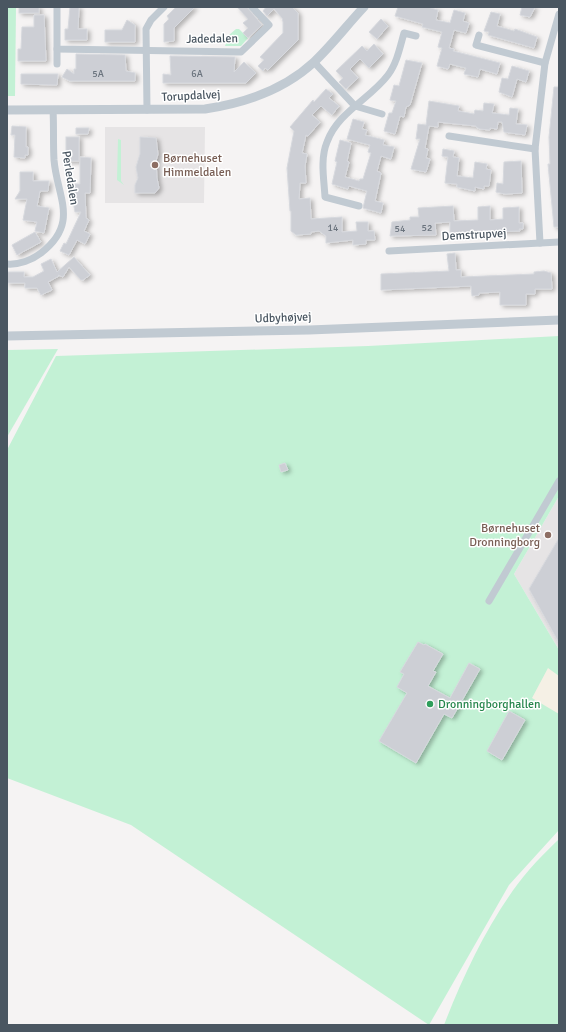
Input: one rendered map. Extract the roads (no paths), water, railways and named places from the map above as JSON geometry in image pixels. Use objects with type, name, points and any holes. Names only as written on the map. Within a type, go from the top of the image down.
[{"type":"street","points":[[56,7],[57,64]]},
{"type":"street","points":[[146,110],[146,29],[151,20],[164,7]]},
{"type":"street","name":"Jadedalen","points":[[57,49],[242,52],[269,25],[252,7]]},
{"type":"street","name":"Torupdalvej","points":[[7,110],[205,109],[249,100],[281,86],[314,62],[364,7]]},
{"type":"street","points":[[540,242],[535,149],[544,63],[559,14]]},
{"type":"street","points":[[359,206],[325,197],[323,163],[326,143],[331,133],[354,106],[388,75],[396,61],[404,33],[416,36]]},
{"type":"street","points":[[479,35],[476,45],[544,63]]},
{"type":"street","points":[[314,62],[354,106],[382,114]]},
{"type":"street","name":"Perledalen","points":[[7,264],[19,263],[36,257],[50,246],[58,235],[62,225],[64,206],[54,161],[53,110]]},
{"type":"street","points":[[449,136],[535,149]]},
{"type":"street","name":"Demstrupvej","points":[[389,251],[559,242]]},
{"type":"street","name":"Udbyhøjvej","points":[[7,336],[301,330],[559,320]]},
{"type":"street","points":[[489,601],[559,481]]},
{"type":"place","name":"Børnehuset Himmeldalen","points":[[155,165]]},
{"type":"place","name":"Børnehuset Dronningborg","points":[[548,535]]},
{"type":"place","name":"Dronningborghallen","points":[[430,704]]}]
